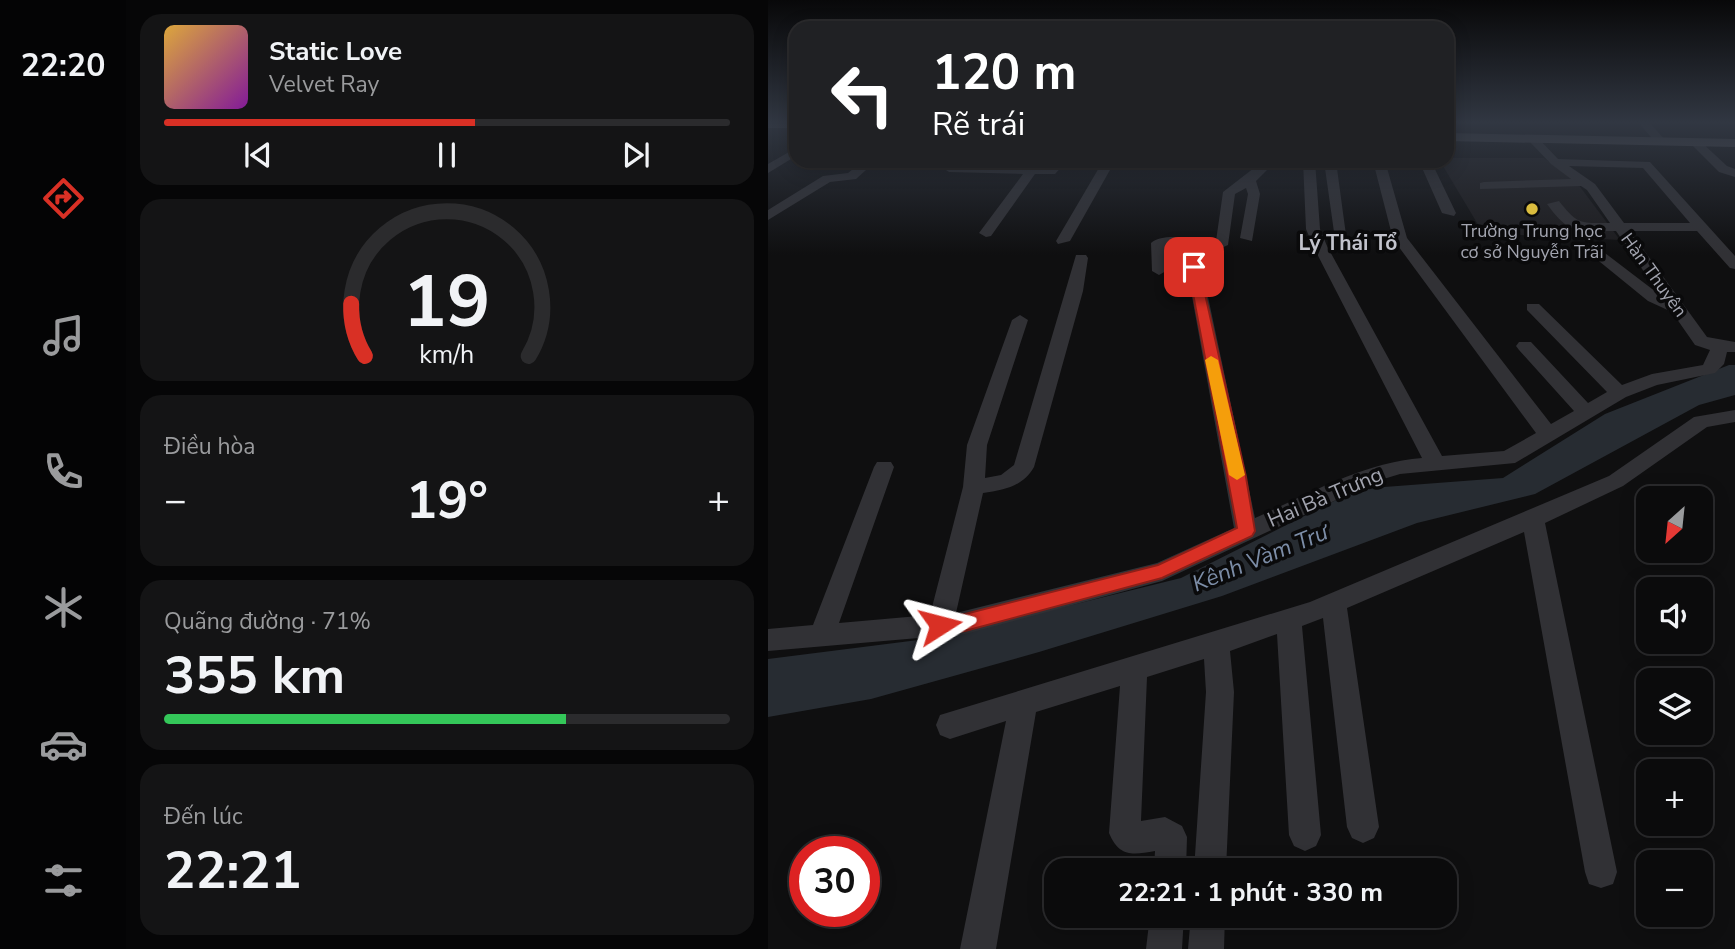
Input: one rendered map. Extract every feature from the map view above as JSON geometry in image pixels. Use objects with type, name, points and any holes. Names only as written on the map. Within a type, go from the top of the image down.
[{"type":"street","name":"Hàn Thuyên","points":[[1562,166],[1585,181],[1701,341],[1727,347]]},
{"type":"street","points":[[1647,166],[1735,265]]},
{"type":"street","points":[[768,216],[828,179],[852,176],[862,168]]},
{"type":"street","points":[[949,168],[1056,168]]},
{"type":"street","points":[[1063,241],[1105,168]]},
{"type":"street","points":[[1159,271],[1158,243],[1220,245],[1223,242],[1229,191],[1250,180],[1263,168]]},
{"type":"street","points":[[1309,168],[1313,229],[1320,246],[1435,463]]},
{"type":"street","points":[[1331,168],[1341,232]]},
{"type":"street","points":[[1381,168],[1400,239],[1549,436]]},
{"type":"street","points":[[1428,168],[1449,213]]},
{"type":"street","points":[[986,233],[1032,170]]},
{"type":"street","points":[[1247,238],[1254,194],[1250,180]]},
{"type":"street","points":[[1484,186],[1585,181]]},
{"type":"street","points":[[1554,204],[1572,225],[1702,227]]},
{"type":"street","points":[[1192,245],[1201,312],[1225,412],[1246,531]]},
{"type":"street","points":[[1596,253],[1654,299],[1680,310]]},
{"type":"street","points":[[974,487],[1012,480],[1024,467],[1075,291],[1081,258]]},
{"type":"street","points":[[1533,307],[1619,393]]},
{"type":"street","points":[[940,625],[974,487],[977,445],[1020,320]]},
{"type":"street","points":[[1525,346],[1586,412]]},
{"type":"street","name":"Hai Bà Trưng","points":[[768,640],[965,623],[1162,571],[1370,475],[1400,467],[1508,458],[1619,393],[1652,380],[1709,369],[1727,347]]},
{"type":"street","points":[[950,725],[1023,705],[1216,644],[1334,602],[1533,519],[1616,481],[1669,447],[1701,422],[1735,416]]},
{"type":"street","points":[[822,635],[884,467]]},
{"type":"street","points":[[1533,519],[1601,872]]},
{"type":"street","points":[[1334,602],[1363,827]]},
{"type":"street","points":[[1289,619],[1305,835]]},
{"type":"street","points":[[1211,858],[1220,692],[1216,644]]},
{"type":"street","points":[[1134,670],[1125,834],[1130,839],[1165,833],[1171,837],[1170,858]]},
{"type":"street","points":[[978,949],[1023,705]]},
{"type":"street","points":[[1164,949],[1166,928]]},
{"type":"street","points":[[1206,949],[1207,928]]},
{"type":"shaded area","name":"Trường Trung học cơ sở Nguyễn Trãi","points":[[1555,166],[1578,184],[1620,240],[1483,233],[1444,168]]},
{"type":"water","name":"Kênh Vàm Trư","points":[[1729,365],[1735,365],[1735,395],[1699,405],[1535,494],[1417,523],[1222,596],[1039,652],[871,699],[768,717],[768,659],[942,637],[1181,578],[1358,489],[1503,478],[1605,414]]},
{"type":"slow traffic","points":[[1211,360],[1225,412],[1237,475]]},
{"type":"place","name":"Trường Trung học cơ sở Nguyễn Trãi","points":[[1532,209]]},
{"type":"district","name":"Lý Thái Tổ","points":[[1348,243]]},
{"type":"route","points":[[940,625],[965,623],[1162,571],[1246,531],[1238,477],[1201,312],[1194,267]]}]
